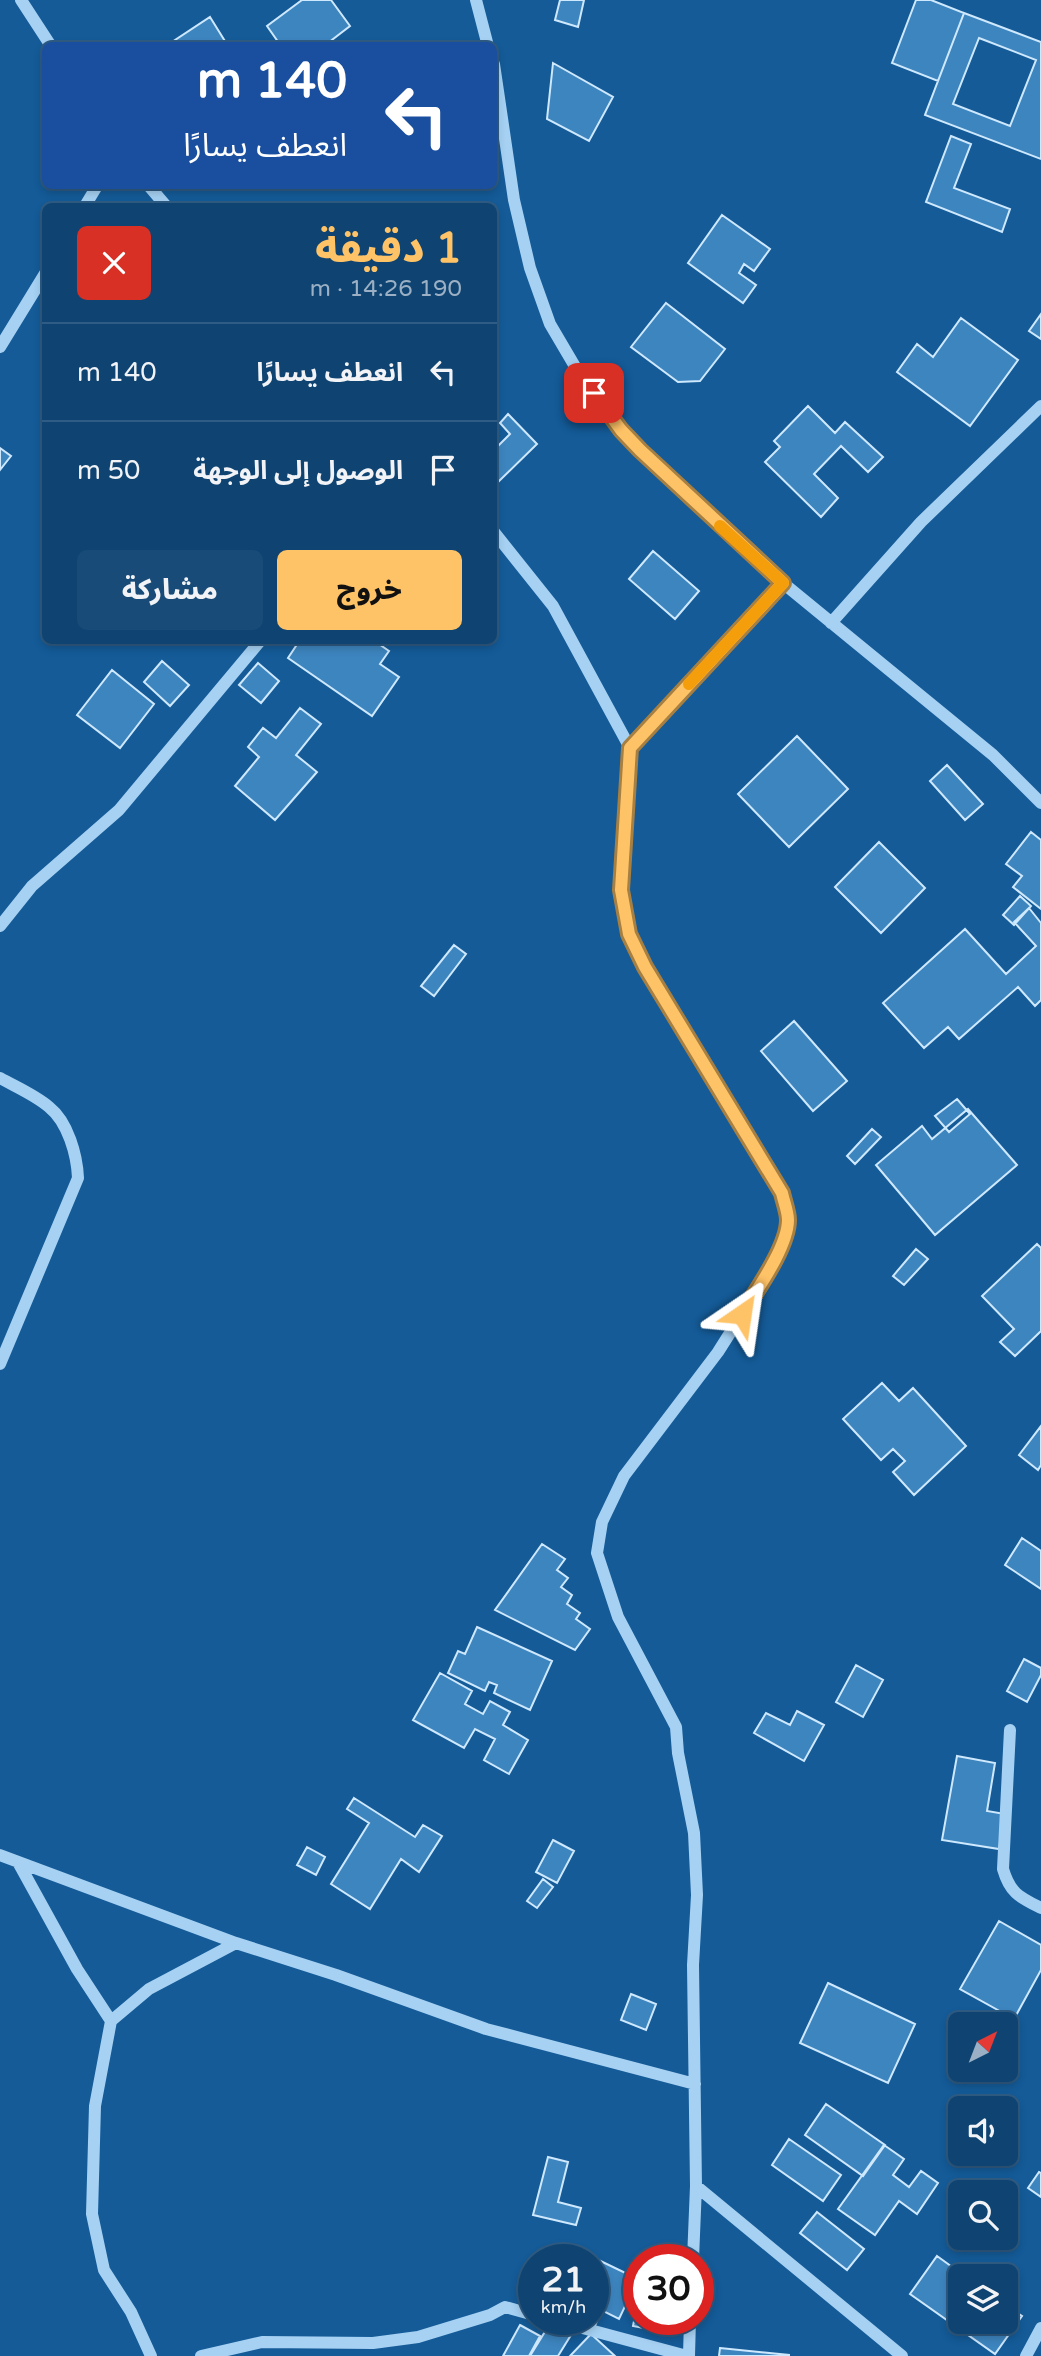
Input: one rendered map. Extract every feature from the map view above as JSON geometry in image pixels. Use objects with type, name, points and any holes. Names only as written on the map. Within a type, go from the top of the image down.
[{"type":"street","points":[[21,0],[48,42]]},
{"type":"street","points":[[476,0],[487,42]]},
{"type":"street","points":[[497,84],[514,200],[530,268],[550,324],[580,375],[621,430],[679,489],[783,583],[993,755],[1041,803]]},
{"type":"street","points":[[152,189],[163,203]]},
{"type":"street","points":[[0,347],[42,278]]},
{"type":"street","points":[[831,623],[921,522],[1041,406]]},
{"type":"street","points":[[497,536],[553,606],[630,748],[621,873],[629,934],[645,967],[782,1193],[788,1219],[786,1237],[718,1352],[625,1476],[602,1522],[597,1553],[618,1617],[676,1727],[678,1754],[694,1833],[697,1895],[693,1965],[696,2186],[694,2244]]},
{"type":"street","points":[[630,748],[783,583]]},
{"type":"street","points":[[0,926],[32,886],[119,810],[258,644]]},
{"type":"street","points":[[0,1078],[50,1107],[65,1129],[75,1154],[78,1178],[0,1364]]},
{"type":"street","points":[[1010,1730],[1003,1869],[1008,1885],[1020,1898],[1041,1908]]},
{"type":"street","points":[[0,1856],[236,1943],[336,1975],[486,2029],[695,2084]]},
{"type":"street","points":[[18,1862],[77,1969],[111,2021]]},
{"type":"street","points":[[151,2356],[131,2312],[104,2270],[92,2214],[95,2106],[111,2021],[149,1989],[236,1943]]},
{"type":"street","points":[[696,2186],[902,2356]]},
{"type":"street","points":[[201,2356],[262,2342],[373,2343],[418,2337],[490,2315],[505,2307],[518,2311]]},
{"type":"street","points":[[1026,2356],[1041,2328]]},
{"type":"street","points":[[609,2335],[688,2356],[689,2335]]},
{"type":"building","points":[[302,0],[331,0],[350,26],[329,42],[278,42],[267,26]]},
{"type":"building","points":[[560,0],[584,0],[578,27],[555,20]]},
{"type":"building","points":[[916,0],[931,0],[964,13],[938,81],[892,63]]},
{"type":"building","points":[[964,13],[1041,42],[1041,159],[925,115]],"holes":[[[979,38],[1036,60],[1010,126],[953,104]]]},
{"type":"building","points":[[210,17],[226,42],[172,42]]},
{"type":"building","points":[[553,63],[613,97],[589,141],[547,119]]},
{"type":"building","points":[[951,136],[971,144],[954,188],[1010,209],[1002,232],[926,202]]},
{"type":"building","points":[[722,215],[770,249],[754,271],[744,264],[739,273],[756,285],[743,303],[688,263]]},
{"type":"building","points":[[666,303],[725,349],[700,381],[678,382],[631,347]]},
{"type":"building","points":[[1041,314],[1041,339],[1029,331]]},
{"type":"building","points":[[961,318],[1018,360],[970,426],[897,372],[917,344],[933,357]]},
{"type":"building","points":[[808,406],[835,433],[845,422],[883,457],[868,472],[841,446],[814,474],[838,498],[821,517],[765,462],[780,447],[774,441]]},
{"type":"building","points":[[508,414],[537,444],[497,483],[497,447],[510,434],[500,423]]},
{"type":"building","points":[[0,448],[11,456],[0,470]]},
{"type":"building","points":[[653,551],[699,591],[675,619],[629,579]]},
{"type":"building","points":[[297,644],[379,644],[389,651],[380,664],[399,677],[372,716],[288,658]]},
{"type":"building","points":[[162,661],[189,685],[170,706],[144,682]]},
{"type":"building","points":[[258,663],[279,681],[261,703],[239,685]]},
{"type":"building","points":[[112,670],[154,704],[120,748],[77,715]]},
{"type":"building","points":[[300,708],[321,724],[296,755],[317,772],[275,820],[235,786],[259,757],[248,747],[263,728],[276,738]]},
{"type":"building","points":[[797,736],[848,789],[789,847],[738,794]]},
{"type":"building","points":[[947,765],[983,804],[965,820],[930,781]]},
{"type":"building","points":[[1031,832],[1041,840],[1041,909],[1013,887],[1022,876],[1006,864]]},
{"type":"building","points":[[879,842],[925,888],[881,933],[835,887]]},
{"type":"building","points":[[1020,896],[1031,906],[1014,925],[1003,915]]},
{"type":"building","points":[[1029,908],[1041,923],[1041,1000],[1035,1006],[1018,987],[959,1039],[948,1027],[924,1048],[883,1003],[965,929],[1006,974],[1036,946],[1014,922]]},
{"type":"building","points":[[454,945],[466,954],[434,996],[421,986]]},
{"type":"building","points":[[794,1021],[847,1081],[813,1111],[761,1051]]},
{"type":"building","points":[[957,1099],[970,1114],[949,1132],[935,1116]]},
{"type":"building","points":[[968,1109],[1017,1165],[935,1235],[876,1165],[922,1126],[932,1139]]},
{"type":"building","points":[[872,1129],[881,1137],[855,1164],[847,1156]]},
{"type":"building","points":[[1037,1244],[1041,1248],[1041,1331],[1015,1356],[1000,1342],[1014,1329],[982,1296]]},
{"type":"building","points":[[916,1249],[928,1259],[904,1285],[893,1276]]},
{"type":"building","points":[[882,1383],[899,1401],[913,1388],[966,1446],[914,1495],[893,1472],[905,1461],[893,1449],[881,1460],[843,1419]]},
{"type":"building","points":[[1041,1426],[1041,1465],[1038,1470],[1019,1455]]},
{"type":"building","points":[[1022,1538],[1041,1551],[1041,1589],[1005,1565]]},
{"type":"building","points":[[542,1544],[565,1559],[557,1570],[568,1578],[561,1587],[572,1595],[567,1604],[580,1613],[576,1619],[590,1629],[575,1650],[495,1610]]},
{"type":"building","points":[[477,1627],[552,1661],[530,1710],[494,1693],[497,1685],[489,1682],[485,1691],[448,1673],[458,1651],[465,1654]]},
{"type":"building","points":[[1024,1659],[1041,1668],[1041,1675],[1027,1702],[1007,1691]]},
{"type":"building","points":[[856,1665],[883,1680],[863,1717],[836,1702]]},
{"type":"building","points":[[440,1673],[472,1691],[465,1704],[483,1714],[490,1701],[510,1712],[503,1725],[528,1740],[509,1774],[484,1760],[495,1739],[475,1729],[464,1748],[413,1720]]},
{"type":"building","points":[[797,1711],[824,1725],[804,1761],[754,1733],[766,1713],[790,1725]]},
{"type":"building","points":[[957,1756],[995,1763],[987,1811],[1005,1814],[999,1849],[942,1840]]},
{"type":"building","points":[[354,1798],[415,1837],[423,1825],[442,1836],[419,1872],[401,1859],[370,1909],[331,1884],[369,1823],[347,1809]]},
{"type":"building","points":[[553,1840],[574,1851],[557,1883],[536,1872]]},
{"type":"building","points":[[307,1847],[325,1857],[316,1875],[297,1865]]},
{"type":"building","points":[[543,1879],[553,1887],[537,1908],[527,1901]]},
{"type":"building","points":[[999,1921],[1041,1945],[1041,1970],[1018,2012],[1001,2012],[960,1989]]},
{"type":"building","points":[[828,1983],[915,2024],[888,2083],[800,2043]]},
{"type":"building","points":[[631,1994],[656,2004],[646,2030],[621,2020]]},
{"type":"building","points":[[826,2104],[885,2145],[863,2176],[805,2135]]},
{"type":"building","points":[[789,2139],[841,2175],[823,2201],[772,2165]]},
{"type":"building","points":[[884,2145],[904,2159],[893,2175],[909,2187],[921,2171],[938,2183],[917,2214],[899,2201],[875,2235],[838,2209]]},
{"type":"building","points":[[548,2157],[568,2162],[558,2202],[581,2208],[576,2225],[533,2215]]},
{"type":"building","points":[[1039,2172],[1041,2173],[1041,2197],[1028,2188]]},
{"type":"building","points":[[817,2212],[864,2249],[847,2270],[800,2233]]},
{"type":"building","points":[[937,2256],[948,2264],[948,2321],[910,2294]]},
{"type":"building","points":[[609,2265],[623,2272],[623,2311],[619,2319],[609,2314]]},
{"type":"building","points":[[518,2329],[518,2335],[540,2336],[529,2356],[503,2356]]},
{"type":"building","points":[[967,2334],[1009,2334],[995,2354]]},
{"type":"building","points":[[543,2335],[571,2335],[558,2356],[530,2356]]},
{"type":"building","points":[[592,2335],[615,2356],[570,2356]]},
{"type":"building","points":[[720,2348],[789,2355],[789,2356],[719,2356]]},
{"type":"slow traffic","points":[[689,684],[783,583],[720,526]]},
{"type":"route","points":[[594,393],[621,430],[640,450],[783,583],[630,748],[621,873],[621,890],[629,934],[645,967],[782,1193],[788,1219],[786,1237],[742,1314]]}]
